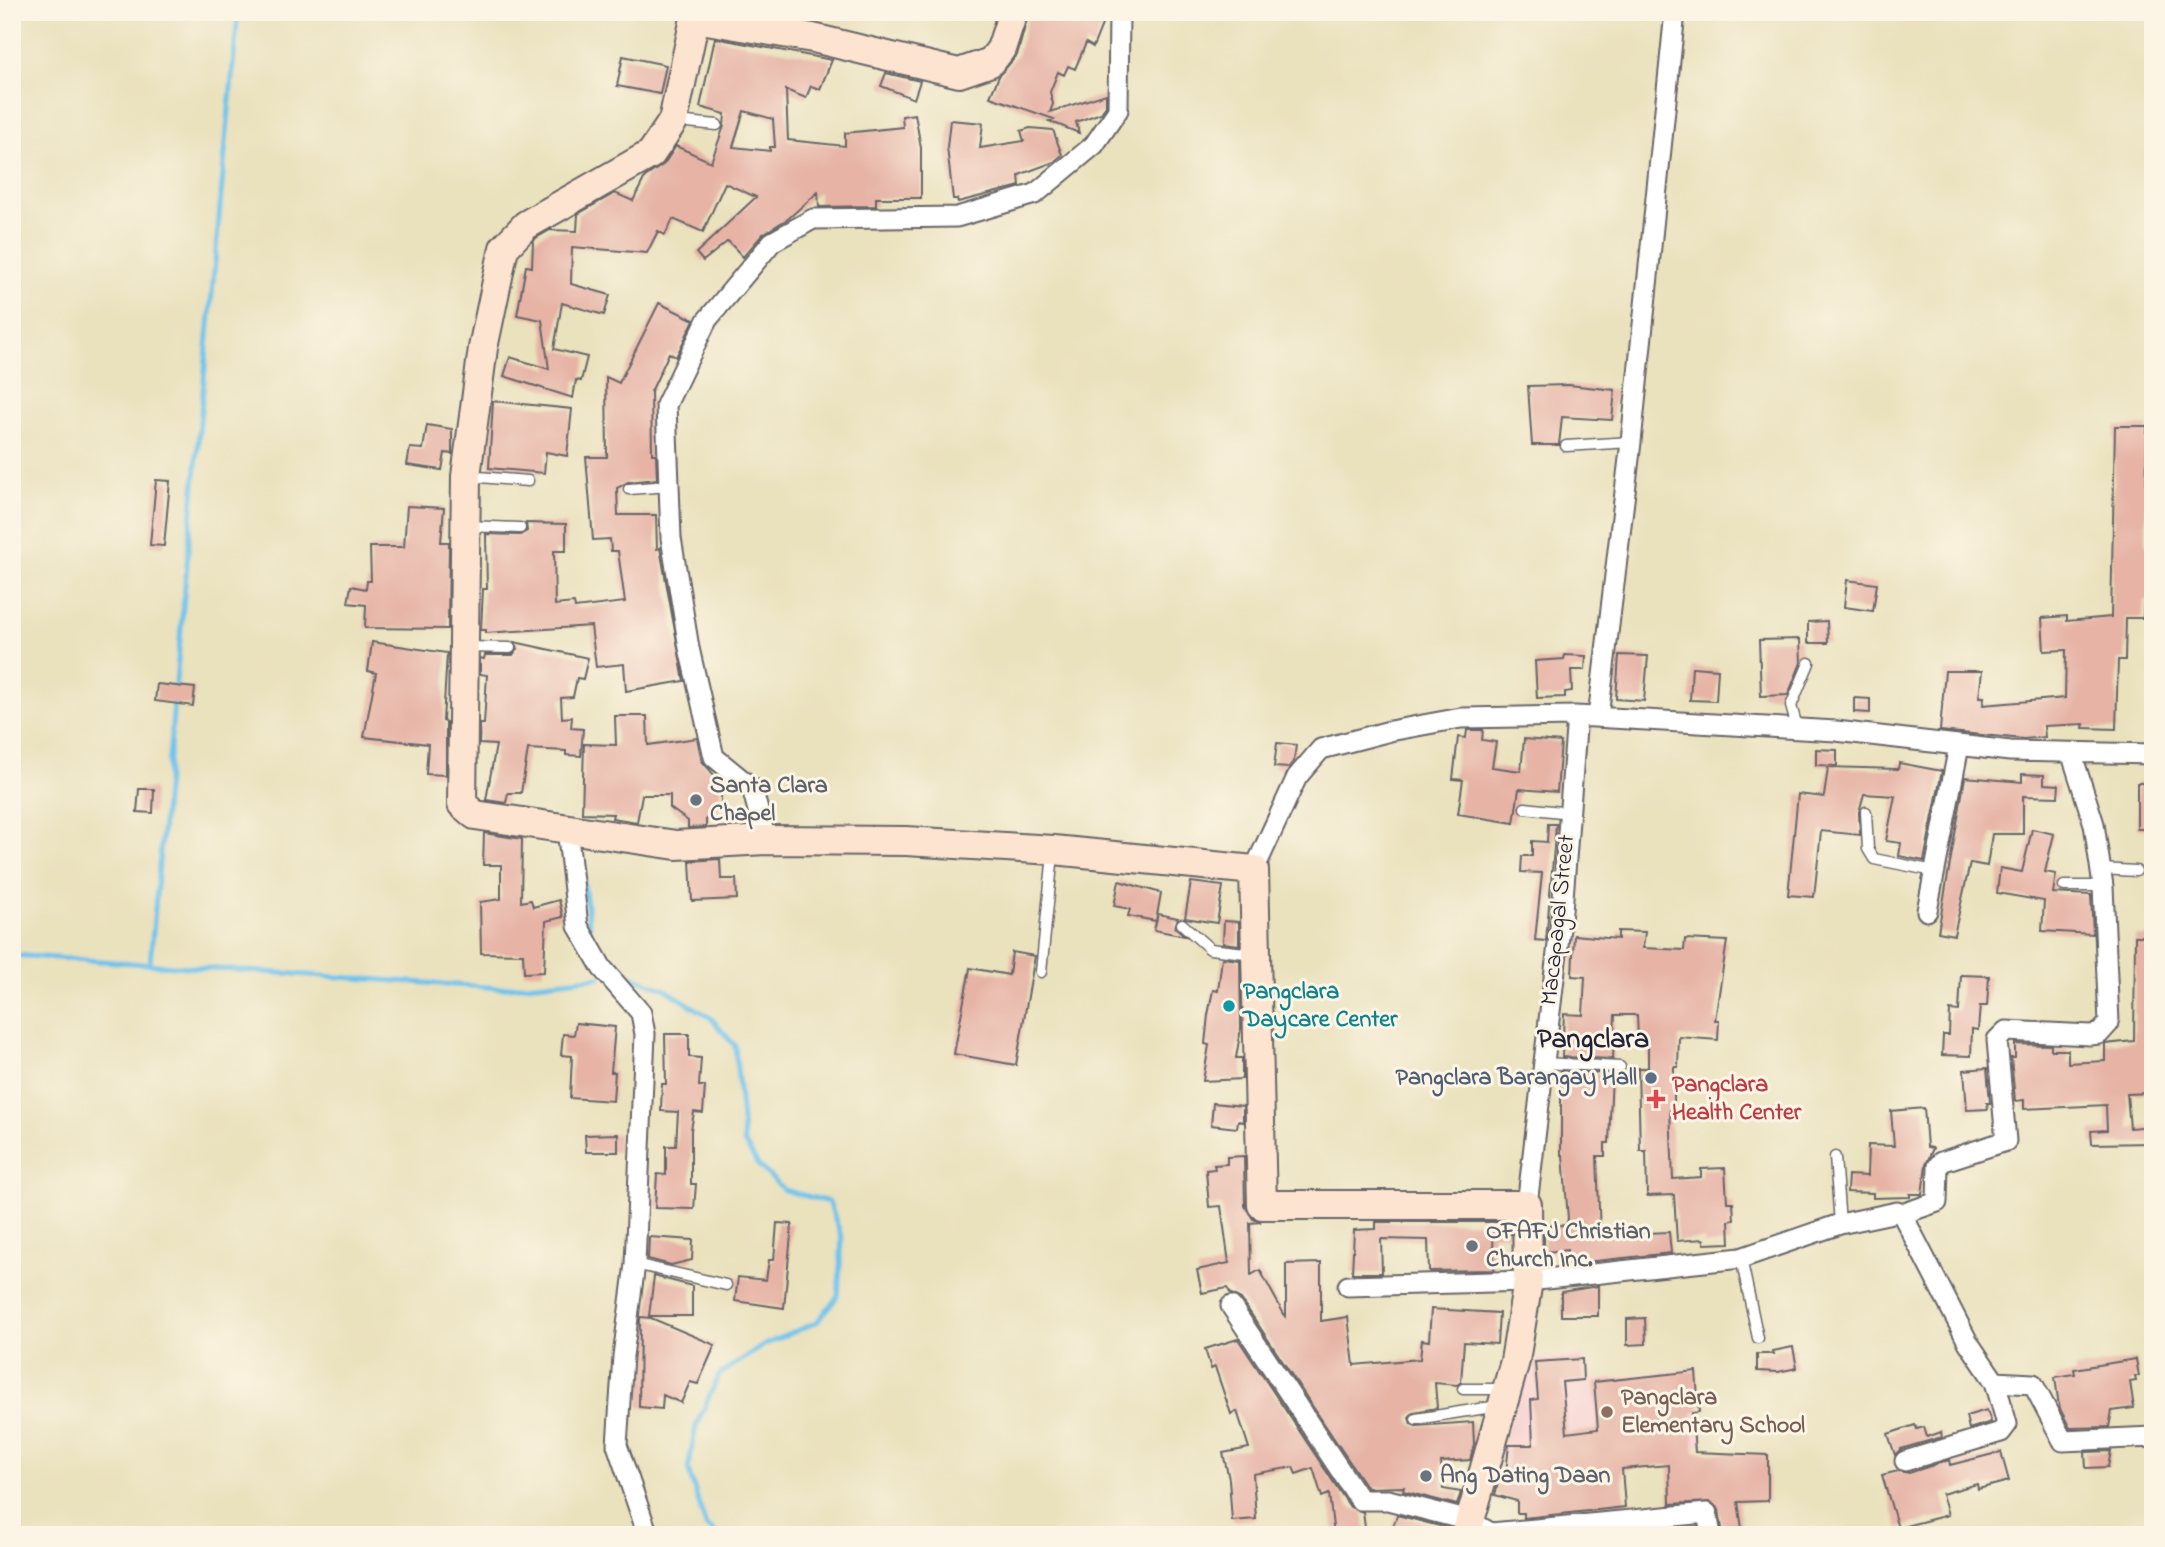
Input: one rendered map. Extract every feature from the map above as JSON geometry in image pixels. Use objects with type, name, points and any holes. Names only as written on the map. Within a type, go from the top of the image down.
[{"type":"street","points":[[1013,12],[1001,49],[991,62],[959,73],[786,33],[695,18],[673,121],[651,154],[526,225],[504,248],[484,348],[466,476],[466,648],[461,804],[475,816],[676,845],[766,840],[906,841],[1054,849],[1254,870]]},
{"type":"street","points":[[766,840],[752,788],[713,757],[686,634],[671,538],[666,405],[707,320],[772,242],[813,219],[957,217],[1035,194],[1094,145],[1118,110],[1119,12]]},
{"type":"street","points":[[1598,717],[1631,442],[1675,12]]},
{"type":"street","points":[[1527,1205],[1262,1205],[1254,870],[1297,777],[1321,749],[1390,731],[1461,718],[1577,716],[1836,730],[1959,746],[2072,755],[2153,754]]},
{"type":"street","name":"Macapagal Street","points":[[1468,1528],[1507,1397],[1528,1281],[1527,1205],[1571,813],[1577,716]]},
{"type":"street","points":[[1927,911],[1959,746]]},
{"type":"street","points":[[1348,1286],[1528,1281],[1741,1258],[1840,1224],[1885,1213],[1902,1214],[1937,1202],[1938,1166],[1941,1162],[2006,1141],[1997,1040],[2001,1034],[2006,1031],[2090,1035],[2105,1029],[2109,1023],[2102,877],[2094,824],[2072,755]]},
{"type":"street","points":[[567,828],[578,926],[602,968],[632,999],[641,1013],[643,1023],[635,1264],[623,1356],[617,1445],[648,1535]]},
{"type":"street","points":[[1902,1214],[1968,1342],[1995,1382],[2007,1424],[2001,1432],[1905,1461]]},
{"type":"street","points":[[1231,1306],[1360,1500],[1388,1500],[1468,1528],[1491,1533],[1539,1532],[1707,1513],[1711,1535]]},
{"type":"street","points":[[1995,1382],[2033,1384],[2063,1441],[2153,1437]]},
{"type":"lane","points":[[673,121],[717,125]]},
{"type":"lane","points":[[1566,446],[1631,442]]},
{"type":"lane","points":[[466,476],[528,481]]},
{"type":"lane","points":[[629,489],[669,486]]},
{"type":"lane","points":[[466,526],[520,528]]},
{"type":"lane","points":[[466,648],[510,648]]},
{"type":"lane","points":[[1798,730],[1791,706],[1809,663]]},
{"type":"lane","points":[[1525,808],[1571,813]]},
{"type":"lane","points":[[1866,812],[1868,849],[1874,859],[1934,871]]},
{"type":"lane","points":[[1041,972],[1054,849]]},
{"type":"lane","points":[[2064,887],[2136,871]]},
{"type":"lane","points":[[1182,924],[1210,949],[1258,954]]},
{"type":"lane","points":[[1543,1063],[1620,1067]]},
{"type":"lane","points":[[1835,1157],[1840,1224]]},
{"type":"lane","points":[[1741,1258],[1758,1338]]},
{"type":"lane","points":[[635,1264],[726,1285]]},
{"type":"lane","points":[[1463,1389],[1507,1397]]},
{"type":"lane","points":[[1416,1419],[1507,1397]]},
{"type":"shaded area","name":"Pangclara Elementary School","points":[[1584,1354],[1586,1381],[1697,1368],[1703,1445],[1623,1451],[1571,1467],[1503,1470],[1503,1443],[1532,1359]]},
{"type":"building","points":[[1029,12],[1107,12],[1093,47],[1086,43],[1075,69],[1068,66],[1064,75],[1058,72],[1050,92],[1053,104],[1050,112],[1106,94],[1106,106],[1101,113],[1076,122],[1079,133],[1049,121],[1054,119],[990,97],[999,76],[1017,55]]},
{"type":"building","points":[[715,38],[832,60],[820,89],[811,86],[806,98],[786,90],[788,140],[845,146],[845,133],[903,127],[902,116],[915,114],[921,148],[921,198],[876,198],[876,206],[819,207],[818,192],[789,218],[763,234],[743,257],[728,241],[703,261],[696,253],[756,197],[725,183],[703,232],[673,219],[665,235],[658,231],[647,253],[572,247],[571,284],[610,295],[604,315],[562,303],[554,349],[587,357],[581,381],[576,380],[573,398],[504,376],[510,357],[549,369],[542,320],[517,315],[526,266],[532,267],[533,242],[550,230],[577,231],[578,214],[615,193],[633,201],[645,177],[664,164],[676,146],[711,162],[724,126],[725,114],[700,107]],"holes":[[[744,111],[773,119],[775,147],[770,147],[770,151],[733,147]]]},
{"type":"building","points":[[623,56],[666,65],[660,94],[617,86]]},
{"type":"building","points":[[886,73],[920,81],[914,99],[881,86]]},
{"type":"building","points":[[950,120],[983,123],[980,148],[1024,141],[1021,131],[1030,128],[1053,130],[1062,155],[1054,162],[1019,175],[1020,186],[958,202],[953,199],[947,147]]},
{"type":"building","points":[[659,303],[694,320],[676,357],[669,353],[651,392],[652,454],[656,454],[657,479],[628,482],[617,488],[618,515],[656,515],[657,549],[660,548],[684,681],[626,691],[624,664],[596,667],[591,626],[486,633],[486,630],[481,630],[483,589],[487,589],[486,534],[520,535],[527,531],[526,523],[566,524],[566,551],[554,551],[555,605],[574,603],[575,608],[625,602],[618,551],[611,551],[610,539],[593,540],[586,457],[607,457],[606,377],[619,383]]},
{"type":"building","points":[[1569,385],[1615,390],[1612,420],[1562,417],[1559,445],[1532,445],[1528,386]]},
{"type":"building","points":[[493,401],[572,409],[567,456],[546,452],[544,473],[489,468]]},
{"type":"building","points":[[427,425],[452,429],[452,454],[445,453],[442,470],[407,465],[410,448],[423,449]]},
{"type":"building","points":[[2115,426],[2147,426],[2146,546],[2153,546],[2153,601],[2144,601],[2143,618],[2126,618],[2125,660],[2118,660],[2116,729],[2083,728],[2084,724],[2044,726],[2045,737],[2024,739],[1940,731],[1945,671],[1982,671],[1979,697],[1984,697],[1983,705],[2065,698],[2066,650],[2044,651],[2042,618],[2067,616],[2067,621],[2111,617]]},
{"type":"building","points":[[156,480],[170,481],[164,546],[150,545]]},
{"type":"building","points":[[407,506],[444,508],[441,542],[449,542],[448,629],[365,628],[366,605],[348,603],[351,586],[366,589],[367,581],[371,581],[370,547],[404,547]]},
{"type":"building","points":[[1847,580],[1877,584],[1873,611],[1844,607]]},
{"type":"building","points":[[1827,621],[1828,643],[1808,643],[1808,622]]},
{"type":"building","points":[[1800,639],[1801,663],[1788,695],[1761,696],[1759,640]]},
{"type":"building","points":[[372,642],[447,653],[443,721],[446,722],[446,775],[426,774],[428,744],[364,737],[376,673],[368,671]]},
{"type":"building","points":[[514,642],[588,658],[583,679],[577,678],[573,697],[561,698],[562,718],[572,717],[571,728],[583,729],[581,756],[566,755],[566,751],[528,749],[521,793],[508,793],[506,803],[486,800],[496,745],[479,744],[480,724],[484,724],[487,675],[480,674],[480,658],[484,659],[485,655],[513,655],[517,649]]},
{"type":"building","points":[[1565,655],[1586,656],[1585,670],[1571,670],[1572,691],[1565,692],[1565,697],[1537,698],[1535,661],[1564,659]]},
{"type":"building","points":[[1619,655],[1648,656],[1644,701],[1616,699]]},
{"type":"building","points":[[1692,667],[1718,669],[1716,701],[1690,700]]},
{"type":"building","points":[[157,684],[195,688],[193,706],[155,701]]},
{"type":"building","points":[[1854,698],[1870,699],[1870,713],[1854,712]]},
{"type":"building","points":[[615,716],[647,716],[648,745],[697,738],[702,761],[721,783],[721,804],[706,820],[706,827],[688,828],[688,821],[670,808],[670,795],[642,795],[637,822],[612,818],[613,814],[582,813],[584,744],[616,745]]},
{"type":"building","points":[[1467,730],[1483,730],[1482,740],[1496,742],[1492,767],[1521,771],[1524,739],[1561,742],[1557,792],[1519,789],[1514,823],[1458,814],[1463,780],[1453,779],[1458,737],[1466,738]]},
{"type":"building","points":[[1277,743],[1296,745],[1294,761],[1288,768],[1274,767]]},
{"type":"building","points":[[1816,749],[1837,750],[1837,766],[1816,765]]},
{"type":"building","points":[[1899,763],[1942,771],[1924,861],[1899,856],[1901,843],[1886,841],[1895,796],[1864,794],[1859,812],[1860,835],[1821,831],[1814,897],[1788,895],[1798,794],[1824,797],[1828,767],[1898,769]]},
{"type":"building","points":[[2022,774],[2044,775],[2044,784],[2059,785],[2058,797],[2023,796],[2023,834],[1992,834],[1987,866],[1970,863],[1954,935],[1938,932],[1965,777],[2022,782]]},
{"type":"building","points":[[2137,783],[2153,783],[2153,829],[2137,829]]},
{"type":"building","points":[[139,789],[154,789],[153,813],[137,812]]},
{"type":"building","points":[[1548,824],[1556,824],[1546,941],[1535,940],[1542,873],[1521,872],[1522,856],[1532,856],[1532,841],[1547,842]]},
{"type":"building","points":[[2032,829],[2054,834],[2045,872],[2056,874],[2053,893],[2091,895],[2093,934],[2042,931],[2044,901],[1997,893],[2000,868],[2022,872]]},
{"type":"building","points":[[484,833],[522,839],[521,902],[531,900],[533,907],[559,900],[563,917],[546,921],[544,972],[524,973],[523,954],[481,953],[480,902],[501,899],[501,865],[483,865]]},
{"type":"building","points":[[720,859],[721,879],[736,879],[737,899],[692,901],[690,861]]},
{"type":"building","points":[[1119,881],[1161,893],[1156,921],[1128,916],[1130,909],[1114,906]]},
{"type":"building","points":[[1191,882],[1223,886],[1217,923],[1185,918]]},
{"type":"building","points":[[1158,914],[1178,918],[1175,927],[1185,936],[1154,930]]},
{"type":"building","points":[[1224,921],[1239,922],[1239,945],[1223,943]]},
{"type":"building","points":[[1618,931],[1645,932],[1643,948],[1684,950],[1685,939],[1727,941],[1715,1020],[1719,1020],[1718,1040],[1679,1037],[1678,1067],[1674,1067],[1674,1110],[1670,1110],[1673,1179],[1701,1177],[1701,1169],[1725,1168],[1727,1202],[1733,1202],[1734,1220],[1729,1221],[1730,1243],[1704,1244],[1704,1239],[1677,1241],[1674,1195],[1647,1196],[1646,1151],[1640,1151],[1638,1068],[1648,1068],[1648,1039],[1638,1039],[1637,1015],[1615,1015],[1613,1059],[1562,1057],[1564,1014],[1583,1015],[1585,977],[1572,976],[1574,935],[1618,939]]},
{"type":"building","points":[[2135,936],[2153,936],[2153,1051],[2149,1051],[2150,1093],[2127,1094],[2130,1128],[2153,1126],[2153,1143],[2092,1144],[2091,1131],[2107,1130],[2106,1105],[2024,1109],[2024,1100],[2015,1101],[2011,1058],[2015,1058],[2015,1044],[2051,1045],[2051,1050],[2068,1050],[2068,1063],[2105,1061],[2105,1044],[2134,1041]]},
{"type":"building","points":[[1012,952],[1035,956],[1016,1065],[954,1054],[970,968],[1009,975]]},
{"type":"building","points":[[1222,958],[1240,960],[1241,1028],[1236,1058],[1242,1058],[1242,1079],[1203,1081],[1209,1045],[1205,1044],[1208,1015],[1213,990],[1218,991]]},
{"type":"building","points":[[1961,975],[1989,976],[1987,1006],[1980,1006],[1978,1030],[1972,1029],[1971,1056],[1942,1055],[1943,1035],[1949,1035],[1950,1010],[1959,1011]]},
{"type":"building","points":[[576,1023],[615,1027],[611,1072],[615,1072],[613,1101],[570,1098],[572,1056],[561,1055],[563,1034],[574,1035]]},
{"type":"building","points":[[665,1034],[689,1034],[689,1057],[701,1058],[699,1086],[705,1086],[703,1113],[694,1112],[691,1130],[691,1184],[696,1184],[694,1209],[655,1208],[657,1174],[666,1175],[666,1146],[676,1146],[678,1112],[661,1111],[662,1084],[666,1084]]},
{"type":"building","points":[[1987,1068],[1990,1103],[1987,1103],[1988,1109],[1967,1110],[1964,1070]]},
{"type":"building","points":[[1561,1071],[1612,1074],[1609,1143],[1605,1143],[1605,1156],[1597,1156],[1600,1235],[1669,1232],[1671,1253],[1567,1264],[1567,1250],[1544,1252],[1544,1226],[1566,1225],[1568,1219],[1561,1155]]},
{"type":"building","points":[[1213,1103],[1243,1106],[1243,1122],[1238,1121],[1237,1128],[1211,1125]]},
{"type":"building","points":[[1924,1108],[1927,1147],[1933,1148],[1926,1165],[1922,1194],[1873,1198],[1873,1193],[1847,1192],[1848,1175],[1867,1176],[1868,1145],[1894,1146],[1891,1111]]},
{"type":"building","points":[[618,1134],[618,1152],[586,1152],[585,1135]]},
{"type":"building","points":[[1244,1156],[1245,1206],[1253,1219],[1261,1222],[1250,1223],[1251,1275],[1260,1270],[1286,1318],[1286,1264],[1321,1263],[1321,1321],[1348,1317],[1354,1365],[1420,1359],[1422,1340],[1429,1341],[1431,1309],[1499,1313],[1497,1344],[1464,1342],[1461,1382],[1457,1385],[1435,1383],[1437,1408],[1414,1412],[1409,1417],[1411,1424],[1416,1426],[1473,1422],[1474,1444],[1470,1460],[1441,1462],[1443,1489],[1461,1492],[1457,1505],[1403,1491],[1404,1487],[1367,1488],[1241,1299],[1231,1294],[1227,1288],[1202,1293],[1197,1270],[1229,1263],[1221,1206],[1209,1207],[1206,1170],[1215,1169],[1214,1165],[1227,1164],[1227,1157]]},
{"type":"building","points":[[1376,1222],[1511,1222],[1511,1234],[1493,1234],[1494,1270],[1429,1271],[1428,1240],[1381,1239],[1382,1273],[1352,1273],[1354,1230],[1376,1229]]},
{"type":"building","points":[[777,1223],[792,1224],[784,1308],[735,1301],[738,1277],[766,1280],[769,1260],[774,1260]]},
{"type":"building","points":[[649,1237],[693,1240],[692,1260],[671,1265],[648,1259]]},
{"type":"building","points":[[654,1276],[692,1286],[692,1316],[649,1316]]},
{"type":"building","points":[[1598,1286],[1598,1316],[1561,1316],[1561,1292]]},
{"type":"building","points":[[640,1317],[651,1318],[715,1345],[698,1384],[690,1382],[681,1403],[663,1395],[662,1409],[639,1407]]},
{"type":"building","points":[[1645,1318],[1646,1344],[1627,1345],[1627,1319]]},
{"type":"building","points":[[1238,1339],[1350,1507],[1363,1512],[1366,1535],[1334,1535],[1329,1494],[1322,1497],[1313,1468],[1296,1474],[1293,1467],[1253,1474],[1256,1519],[1232,1521],[1229,1479],[1223,1453],[1249,1448],[1237,1411],[1231,1414],[1215,1367],[1211,1369],[1205,1349]]},
{"type":"building","points":[[1793,1347],[1797,1368],[1778,1372],[1757,1371],[1757,1354],[1774,1354],[1773,1351]]},
{"type":"building","points":[[1582,1359],[1583,1380],[1562,1382],[1567,1433],[1598,1429],[1594,1382],[1696,1371],[1699,1412],[1692,1413],[1695,1452],[1768,1455],[1768,1501],[1738,1502],[1743,1535],[1723,1535],[1719,1510],[1711,1502],[1670,1504],[1669,1465],[1622,1469],[1625,1507],[1524,1518],[1524,1513],[1517,1513],[1517,1501],[1495,1495],[1501,1471],[1506,1472],[1509,1445],[1533,1445],[1531,1400],[1538,1399],[1535,1362]]},
{"type":"building","points":[[2136,1359],[2139,1376],[2135,1376],[2136,1381],[2130,1382],[2134,1408],[2112,1411],[2109,1427],[2070,1428],[2059,1407],[2055,1377],[2075,1374],[2074,1369]]},
{"type":"building","points":[[1987,1410],[1991,1422],[1969,1429],[1966,1416]]},
{"type":"building","points":[[1915,1425],[1917,1429],[1924,1427],[1927,1437],[1941,1432],[1942,1437],[1901,1449],[1895,1455],[1888,1434]]},
{"type":"building","points":[[2111,1451],[2108,1467],[2086,1468],[2085,1452]]},
{"type":"building","points":[[2001,1452],[2009,1481],[1978,1489],[1977,1484],[1942,1494],[1948,1515],[1898,1528],[1882,1475],[1898,1471],[1909,1473],[1949,1460],[1950,1465]]},
{"type":"building","points":[[1397,1515],[1451,1529],[1450,1535],[1410,1535],[1392,1530]]},
{"type":"waterway","points":[[150,963],[238,12]]},
{"type":"waterway","points":[[580,850],[590,931]]},
{"type":"waterway","points":[[12,955],[500,988],[600,977]]},
{"type":"waterway","points":[[613,969],[665,989],[711,1018],[735,1046],[744,1142],[758,1165],[784,1190],[829,1202],[842,1238],[838,1296],[817,1322],[764,1345],[719,1375],[696,1426],[688,1469],[706,1526],[719,1535]]},
{"type":"place","name":"Santa Clara Chapel","points":[[696,800]]},
{"type":"place","name":"Pangclara Daycare Center","points":[[1229,1006]]},
{"type":"place","name":"Pangclara Barangay Hall","points":[[1651,1078]]},
{"type":"place","name":"Pangclara Health Center","points":[[1656,1099]]},
{"type":"place","name":"OFAFJ Christian Church Inc.","points":[[1472,1246]]},
{"type":"place","name":"Pangclara Elementary School","points":[[1607,1412]]},
{"type":"place","name":"Ang Dating Daan","points":[[1426,1476]]},
{"type":"district","name":"Pangclara","points":[[1593,1040]]}]
